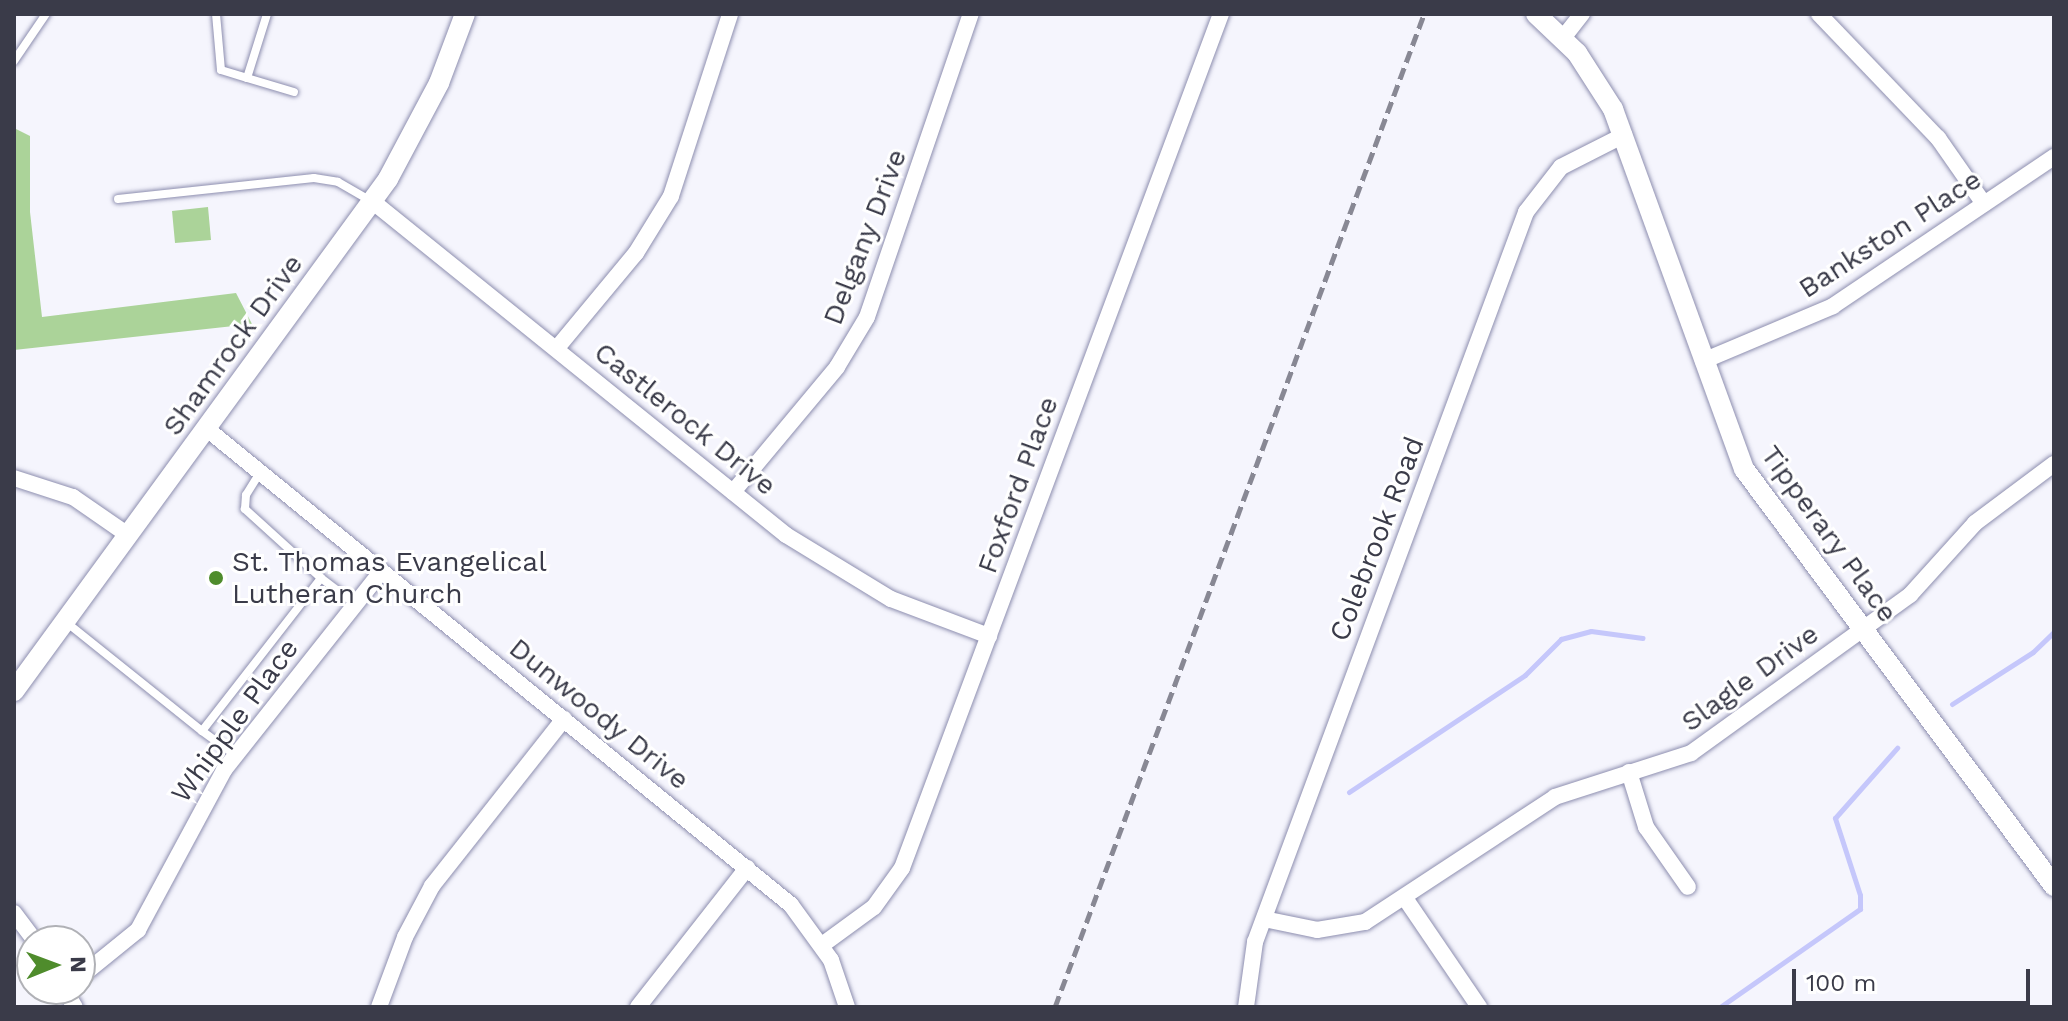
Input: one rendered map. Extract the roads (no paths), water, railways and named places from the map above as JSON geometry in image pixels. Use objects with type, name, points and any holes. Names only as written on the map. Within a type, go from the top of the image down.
[{"type":"street","name":"Shamrock Drive","points":[[14,691],[372,201],[424,114],[465,14]]},
{"type":"street","points":[[557,348],[662,214],[684,162],[730,14]]},
{"type":"street","name":"Delgany Drive","points":[[733,492],[837,367],[867,317],[971,14]]},
{"type":"street","name":"Foxford Place","points":[[822,945],[874,907],[902,868],[1221,14]]},
{"type":"street","name":"Tipperary Place","points":[[1536,14],[1563,38],[1598,82],[1624,135],[1744,469],[2054,886]]},
{"type":"street","points":[[1563,38],[1582,14]]},
{"type":"street","points":[[1819,14],[1938,138],[1984,204]]},
{"type":"street","name":"Colebrook Road","points":[[1246,1007],[1248,971],[1264,919],[1526,212],[1561,167],[1624,135]]},
{"type":"street","name":"Bankston Place","points":[[1703,361],[1833,306],[2054,157]]},
{"type":"street","name":"Castlerock Drive","points":[[372,201],[733,492],[846,575],[989,636]]},
{"type":"street","name":"Dunwoody Drive","points":[[207,429],[791,905],[822,945],[847,1007]]},
{"type":"street","name":"Slagle Drive","points":[[1264,919],[1317,930],[1345,928],[1405,898],[1555,797],[1676,760],[1717,738],[1931,575],[1975,523],[2054,464]]},
{"type":"street","points":[[14,478],[73,497],[128,535]]},
{"type":"street","name":"Whipple Place","points":[[96,965],[129,940],[152,910],[185,837],[235,755],[382,571]]},
{"type":"street","points":[[379,1007],[432,886],[564,719]]},
{"type":"street","points":[[1629,772],[1646,827],[1688,887]]},
{"type":"street","points":[[638,1007],[747,868]]},
{"type":"street","points":[[1405,898],[1479,1007]]},
{"type":"lane","points":[[14,61],[46,14]]},
{"type":"lane","points":[[216,14],[221,70],[294,92]]},
{"type":"lane","points":[[247,78],[267,14]]},
{"type":"lane","points":[[118,199],[314,178],[338,182],[372,201]]},
{"type":"lane","points":[[260,472],[246,495],[245,509],[321,578],[355,604]]},
{"type":"lane","points":[[202,731],[321,578]]},
{"type":"lane","points":[[65,621],[235,755]]},
{"type":"waterway","points":[[1349,792],[1525,675],[1561,639],[1591,631],[1643,638]]},
{"type":"waterway","points":[[1952,704],[2033,652],[2054,632]]},
{"type":"waterway","points":[[1720,1007],[1860,909],[1860,895],[1835,818],[1897,748]]},
{"type":"railway","points":[[1055,1007],[1424,14]]},
{"type":"place","name":"St. Thomas Evangelical Lutheran Church","points":[[216,578]]}]
